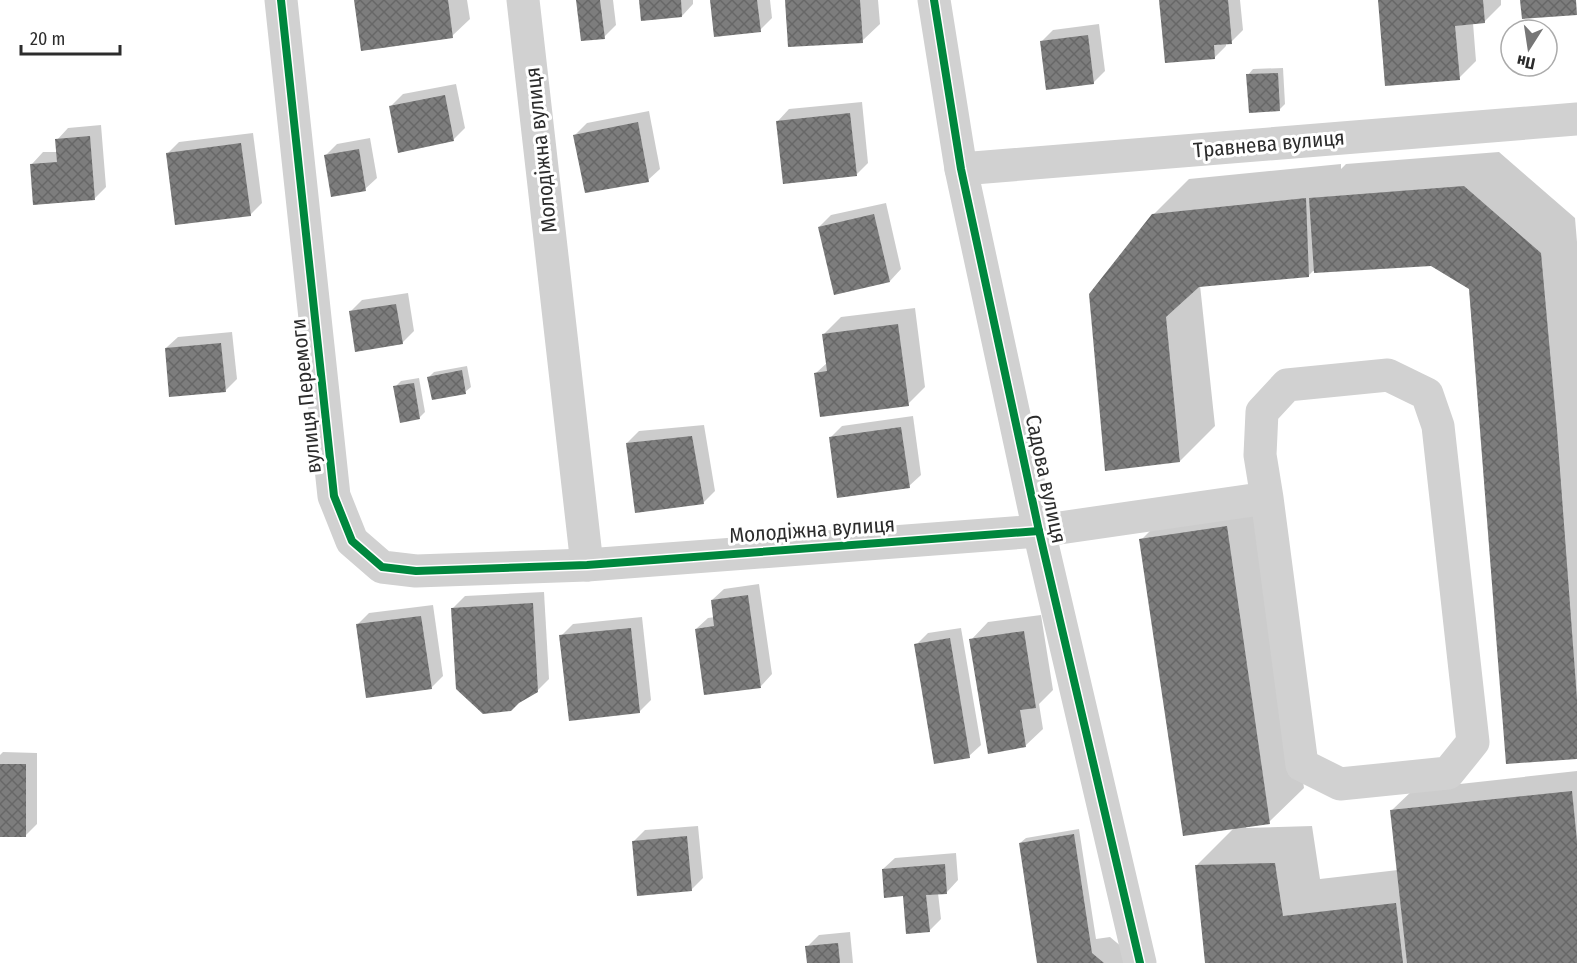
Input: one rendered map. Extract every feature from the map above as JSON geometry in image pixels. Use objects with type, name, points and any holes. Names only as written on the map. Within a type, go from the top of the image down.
[{"type":"street","name":"вулиця Перемоги","points":[[281,0],[334,496],[352,541],[382,567],[416,571],[588,565]]},
{"type":"street","name":"Молодіжна вулиця","points":[[523,0],[588,565],[1039,531],[1267,498]]},
{"type":"street","name":"Садова вулиця","points":[[934,0],[961,170],[1039,531],[1140,963]]},
{"type":"street","name":"Травнева вулиця","points":[[961,170],[1577,119]]},
{"type":"street","points":[[1388,375],[1427,394],[1438,426],[1473,742],[1448,773],[1340,784],[1302,765],[1267,498],[1260,455],[1262,412],[1287,385],[1388,375]]},
{"type":"building","points":[[354,0],[448,0],[453,38],[361,51]]},
{"type":"building","points":[[576,0],[600,0],[605,39],[581,41]]},
{"type":"building","points":[[639,0],[681,0],[682,17],[641,21]]},
{"type":"building","points":[[710,0],[757,0],[761,32],[714,37]]},
{"type":"building","points":[[785,0],[860,0],[863,43],[788,47]]},
{"type":"building","points":[[1159,0],[1228,0],[1232,44],[1214,45],[1215,59],[1165,63]]},
{"type":"building","points":[[1378,0],[1483,0],[1485,23],[1455,26],[1460,80],[1385,86]]},
{"type":"building","points":[[1520,0],[1576,0],[1577,15],[1522,18]]},
{"type":"building","points":[[1088,35],[1094,84],[1046,90],[1040,41]]},
{"type":"building","points":[[1278,73],[1280,111],[1249,113],[1246,74]]},
{"type":"building","points":[[445,95],[454,141],[398,153],[389,106]]},
{"type":"building","points":[[850,113],[857,176],[783,184],[776,121]]},
{"type":"building","points":[[638,122],[649,182],[585,193],[573,135]]},
{"type":"building","points":[[90,136],[95,200],[33,205],[30,164],[57,162],[55,139]]},
{"type":"building","points":[[241,143],[251,216],[175,225],[166,153]]},
{"type":"building","points":[[359,149],[366,191],[331,197],[324,155]]},
{"type":"building","points":[[1464,186],[1541,253],[1577,699],[1577,759],[1506,764],[1469,289],[1431,266],[1314,273],[1309,198]]},
{"type":"building","points":[[1306,198],[1309,277],[1199,287],[1166,317],[1180,462],[1105,471],[1089,294],[1152,214]]},
{"type":"building","points":[[874,214],[890,282],[834,295],[818,227]]},
{"type":"building","points":[[396,304],[403,344],[355,352],[349,311]]},
{"type":"building","points":[[898,324],[909,406],[820,417],[814,373],[827,371],[822,334]]},
{"type":"building","points":[[221,343],[226,392],[169,397],[165,348]]},
{"type":"building","points":[[462,370],[466,394],[432,400],[427,377]]},
{"type":"building","points":[[414,383],[420,419],[400,423],[393,386]]},
{"type":"building","points":[[901,427],[910,488],[837,498],[829,437]]},
{"type":"building","points":[[692,436],[704,504],[635,513],[626,443]]},
{"type":"building","points":[[1227,526],[1270,824],[1183,836],[1139,539]]},
{"type":"building","points":[[748,595],[761,688],[704,695],[695,629],[714,626],[711,600]]},
{"type":"building","points":[[533,603],[538,692],[519,703],[511,711],[483,714],[456,689],[451,608]]},
{"type":"building","points":[[421,616],[432,689],[366,698],[356,624]]},
{"type":"building","points":[[631,628],[640,713],[569,721],[559,635]]},
{"type":"building","points":[[1024,631],[1036,708],[1020,710],[1026,747],[988,754],[969,639]]},
{"type":"building","points":[[950,638],[970,758],[934,764],[914,644]]},
{"type":"building","points":[[0,764],[26,764],[26,837],[0,837]]},
{"type":"building","points":[[1572,791],[1577,841],[1577,963],[1407,963],[1390,810]]},
{"type":"building","points":[[1074,834],[1092,953],[1104,963],[1037,963],[1019,843]]},
{"type":"building","points":[[687,836],[692,891],[637,896],[632,841]]},
{"type":"building","points":[[1275,863],[1283,916],[1396,903],[1403,963],[1205,963],[1195,865]]},
{"type":"building","points":[[945,864],[947,894],[926,895],[930,932],[906,934],[903,896],[884,898],[882,869]]},
{"type":"building","points":[[838,943],[840,963],[807,963],[805,946]]},
{"type":"cycle path","points":[[281,0],[334,496],[352,541],[382,567],[416,571],[587,565],[1039,531]]},
{"type":"cycle path","points":[[934,0],[961,169],[1039,531],[1140,963]]}]
